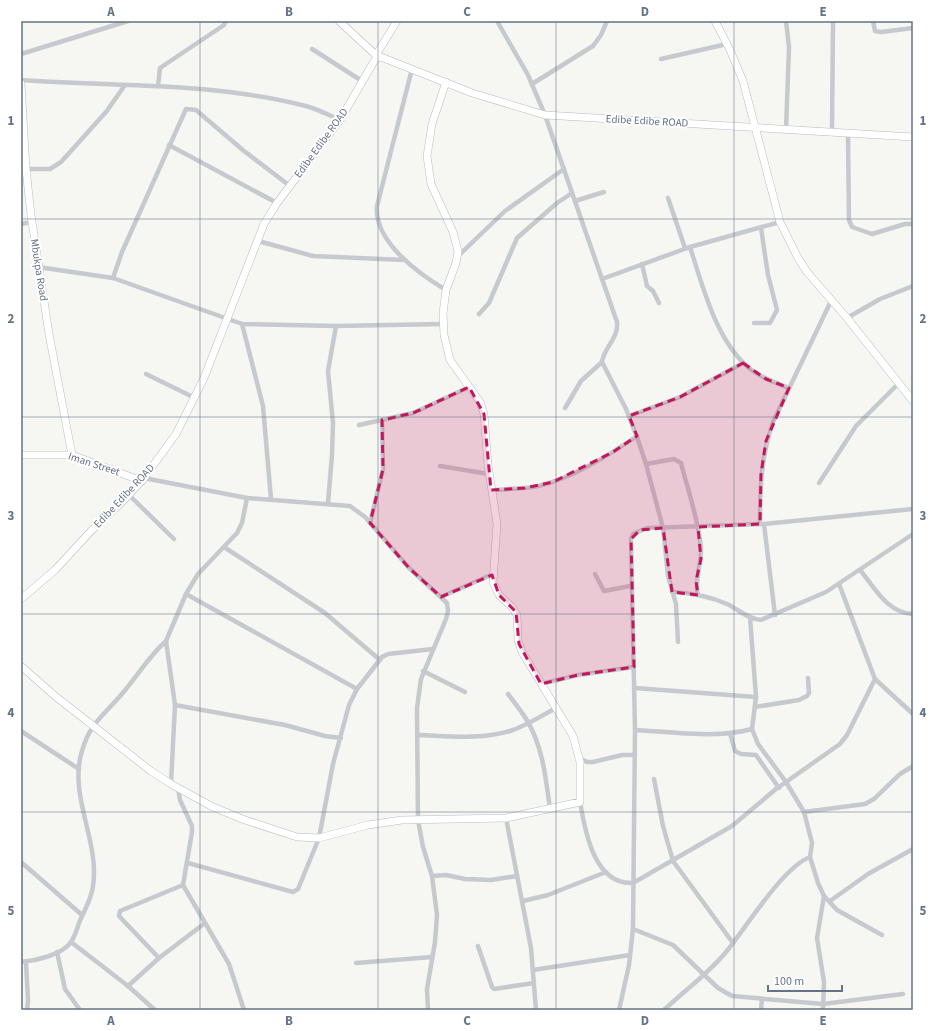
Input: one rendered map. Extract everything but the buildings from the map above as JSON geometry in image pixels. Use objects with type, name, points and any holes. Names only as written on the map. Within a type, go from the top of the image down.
[{"type":"street","points":[[21,54],[128,21]]},
{"type":"street","points":[[158,86],[160,68],[224,25],[226,21]]},
{"type":"street","points":[[339,21],[377,56],[397,21]]},
{"type":"street","points":[[497,21],[532,84],[545,115],[613,309],[618,328],[602,362],[581,381],[565,408]]},
{"type":"street","points":[[532,84],[593,46],[601,35],[607,21]]},
{"type":"street","points":[[715,21],[743,81],[754,128],[780,222],[798,258],[831,301],[847,318],[913,401]]},
{"type":"street","points":[[786,21],[789,47],[786,130]]},
{"type":"street","points":[[832,134],[833,21]]},
{"type":"street","points":[[873,21],[875,31],[881,32],[913,28]]},
{"type":"street","points":[[661,59],[727,44]]},
{"type":"street","points":[[312,48],[362,81]]},
{"type":"street","name":"Edibe Edibe ROAD","points":[[22,597],[55,570],[91,531],[129,495],[143,479],[176,434],[195,398],[264,224],[277,203],[340,120],[377,56],[472,93],[545,115],[832,134],[913,137]]},
{"type":"street","points":[[412,69],[376,212],[378,224],[382,232],[404,260],[429,280],[446,290]]},
{"type":"street","points":[[21,80],[75,84],[158,86],[248,94],[307,106],[340,120]]},
{"type":"street","points":[[446,82],[432,124],[427,162],[431,184],[456,239],[457,257],[446,290],[442,324],[447,353],[457,371],[480,402],[484,414],[489,474],[497,524],[493,574],[495,588],[516,612],[518,618],[519,644],[541,684],[573,736],[579,757],[580,802],[587,835],[598,860],[606,872],[616,881],[633,883],[732,826],[786,782],[840,744],[847,735],[875,679]]},
{"type":"street","name":"Mbukpa Road","points":[[21,84],[24,174],[63,415],[72,455]]},
{"type":"street","points":[[24,174],[50,169],[61,162],[106,112],[125,85]]},
{"type":"street","points":[[113,278],[122,252],[186,109],[196,110],[244,151],[290,186]]},
{"type":"street","points":[[848,134],[850,224],[862,232],[872,234],[905,224],[913,224]]},
{"type":"street","points":[[169,145],[277,203]]},
{"type":"street","points":[[457,257],[505,211],[564,169]]},
{"type":"street","points":[[575,201],[604,192]]},
{"type":"street","points":[[479,314],[489,303],[517,238],[557,203],[572,193]]},
{"type":"street","points":[[668,198],[688,247],[710,309],[726,340],[743,363],[753,371],[766,379],[789,388]]},
{"type":"street","points":[[21,224],[32,222]]},
{"type":"street","points":[[602,279],[688,247],[780,222]]},
{"type":"street","points":[[754,323],[770,323],[777,310],[768,276],[761,228]]},
{"type":"street","points":[[258,241],[313,256],[404,260]]},
{"type":"street","points":[[642,264],[646,286],[652,291],[659,303]]},
{"type":"street","points":[[38,267],[113,278],[227,320],[242,324],[336,326],[442,324]]},
{"type":"street","points":[[847,318],[880,299],[913,286]]},
{"type":"street","points":[[774,615],[762,524],[761,474],[766,441],[773,422],[811,346],[831,301]]},
{"type":"street","points":[[242,324],[263,406],[271,499]]},
{"type":"street","points":[[328,503],[333,423],[328,371],[336,326]]},
{"type":"street","points":[[602,362],[629,416],[646,464],[663,528],[672,592],[676,604],[678,642]]},
{"type":"street","points":[[629,416],[680,397],[743,363]]},
{"type":"street","points":[[146,374],[195,398]]},
{"type":"street","points":[[819,483],[856,426],[899,383]]},
{"type":"street","points":[[359,425],[413,413],[469,387]]},
{"type":"street","points":[[370,523],[383,469],[382,420]]},
{"type":"street","points":[[492,490],[525,488],[553,482],[613,452],[637,436]]},
{"type":"street","name":"Iman Street","points":[[21,455],[72,455],[143,479]]},
{"type":"street","points":[[646,464],[674,459],[679,460],[698,527],[701,559],[696,581],[698,595]]},
{"type":"street","points":[[440,466],[489,474]]},
{"type":"street","points":[[143,479],[247,498],[328,503],[350,506],[370,523],[408,568],[447,602],[448,611],[424,671],[418,691],[418,820],[432,876],[437,916],[427,988],[428,1010]]},
{"type":"street","points":[[129,495],[174,539]]},
{"type":"street","points":[[27,1010],[28,1001],[23,962],[57,952],[71,942],[94,885],[94,863],[80,788],[79,769],[81,752],[92,726],[121,695],[153,652],[166,641],[186,594],[198,574],[237,533],[242,523],[247,498]]},
{"type":"street","points":[[619,1010],[630,955],[633,929],[635,688],[630,586],[631,538],[633,534],[640,530],[762,524],[913,509]]},
{"type":"street","points":[[672,592],[698,595],[727,604],[750,617],[761,620],[839,584],[913,534]]},
{"type":"street","points":[[224,547],[325,613],[380,660]]},
{"type":"street","points":[[860,570],[890,607],[897,611],[913,614]]},
{"type":"street","points":[[442,598],[493,574]]},
{"type":"street","points":[[595,574],[604,591],[630,586]]},
{"type":"street","points":[[839,584],[875,679],[913,714]]},
{"type":"street","points":[[186,594],[357,689]]},
{"type":"street","points":[[750,617],[756,697],[756,707],[752,729],[761,749],[786,782],[804,812],[812,843],[810,857],[818,883],[824,896],[837,910],[882,935]]},
{"type":"street","points":[[166,641],[175,705],[171,784]]},
{"type":"street","points":[[188,863],[296,891],[319,838],[334,764],[349,705],[357,689],[380,660],[388,654],[395,652],[433,649]]},
{"type":"street","points":[[21,666],[41,685],[92,726],[151,771],[171,784],[211,806],[242,819],[297,837],[319,838],[379,822],[506,818],[580,802]]},
{"type":"street","points":[[541,684],[578,675],[634,667]]},
{"type":"street","points":[[424,671],[465,692]]},
{"type":"street","points":[[756,707],[799,700],[807,696],[809,693],[808,678]]},
{"type":"street","points":[[635,688],[756,697]]},
{"type":"street","points":[[508,694],[528,723],[543,762],[550,809]]},
{"type":"street","points":[[175,705],[285,725],[325,736],[341,738]]},
{"type":"street","points":[[418,735],[488,735],[510,731],[556,708]]},
{"type":"street","points":[[635,730],[706,734],[730,733],[752,729]]},
{"type":"street","points":[[21,731],[79,769]]},
{"type":"street","points":[[730,733],[734,751],[741,754],[756,755],[779,788]]},
{"type":"street","points":[[579,757],[588,762],[593,762],[622,754],[635,754]]},
{"type":"street","points":[[804,812],[865,804],[874,798],[900,774],[913,766]]},
{"type":"street","points":[[654,779],[663,826],[673,861],[733,943]]},
{"type":"street","points":[[178,788],[182,807],[192,826],[188,863],[183,885],[232,970],[244,1010]]},
{"type":"street","points":[[506,818],[523,901],[533,970],[536,1010]]},
{"type":"street","points":[[830,901],[868,874],[913,849]]},
{"type":"street","points":[[664,1010],[726,953],[780,883],[797,865],[810,857]]},
{"type":"street","points":[[21,862],[82,915]]},
{"type":"street","points":[[523,901],[548,895],[606,872]]},
{"type":"street","points":[[432,876],[446,875],[465,879],[491,880],[517,876]]},
{"type":"street","points":[[159,958],[119,916],[120,911],[183,885]]},
{"type":"street","points":[[823,1007],[824,982],[817,938],[824,896]]},
{"type":"street","points":[[128,986],[159,958],[205,923]]},
{"type":"street","points":[[633,929],[673,946],[702,975],[718,988],[732,996],[823,1007],[903,994]]},
{"type":"street","points":[[71,942],[128,986],[155,1010]]},
{"type":"street","points":[[478,946],[494,989],[534,983]]},
{"type":"street","points":[[57,952],[65,989],[80,1010]]},
{"type":"street","points":[[533,970],[630,955]]},
{"type":"street","points":[[356,963],[432,957]]},
{"type":"street","points":[[761,1010],[762,999]]},
{"type":"highlighted area","points":[[743,363],[766,379],[789,388],[766,441],[761,474],[760,524],[698,527],[701,559],[696,581],[698,595],[672,592],[663,528],[640,530],[631,539],[634,667],[578,675],[541,684],[519,644],[516,612],[499,595],[492,575],[441,597],[409,568],[370,523],[383,469],[382,420],[413,413],[469,387],[484,414],[491,490],[525,488],[553,482],[613,452],[637,436],[629,416],[680,397]]}]
